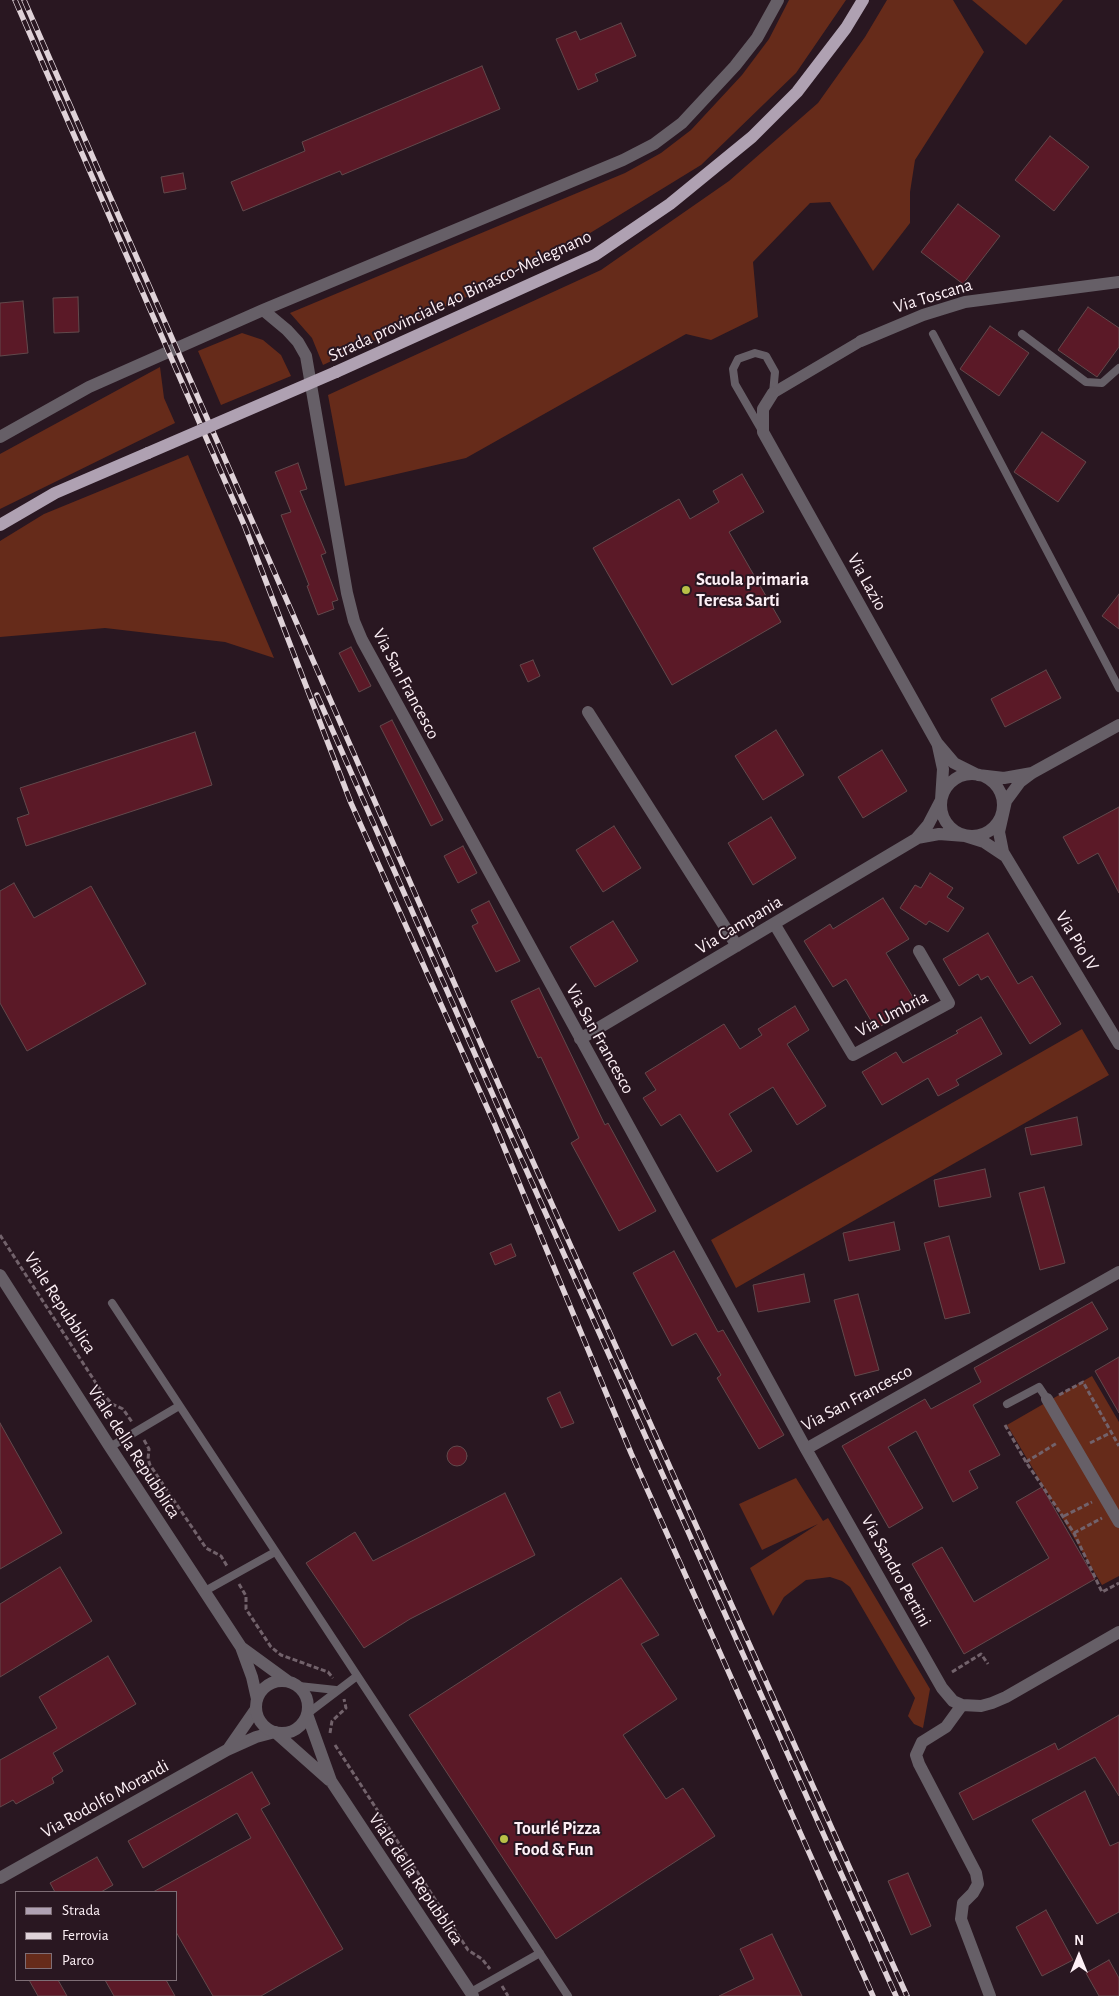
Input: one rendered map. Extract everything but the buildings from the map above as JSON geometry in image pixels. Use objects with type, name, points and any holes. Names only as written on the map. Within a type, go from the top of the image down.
[{"type":"main road","name":"Strada provinciale 40 Binasco-Melegnano","points":[[0,525],[56,493],[336,372],[595,255],[670,204],[752,137],[797,92],[846,28],[863,0]]},
{"type":"street","points":[[0,437],[89,387],[264,310],[623,160],[654,144],[682,123],[729,72],[757,38],[778,0]]},
{"type":"street","name":"Via Toscana","points":[[773,393],[861,342],[923,315],[965,302],[1119,282]]},
{"type":"street","name":"Via San Francesco","points":[[264,310],[298,342],[306,356],[347,593],[358,631],[806,1449],[1119,1272]]},
{"type":"street","name":"Via Lazio","points":[[773,393],[765,404],[762,415],[762,428],[766,437],[937,743],[954,763],[978,775]]},
{"type":"street","points":[[588,712],[737,946]]},
{"type":"street","points":[[1032,772],[1004,778],[965,775],[955,779],[946,788],[941,800],[942,813],[946,824],[955,832],[965,836],[975,836],[989,831],[998,822],[1012,791],[1032,772],[1119,725]]},
{"type":"street","name":"Via Lazio","points":[[937,743],[943,769],[941,800]]},
{"type":"street","points":[[978,775],[988,779],[997,788],[1002,798],[1002,812]]},
{"type":"street","name":"Via Campania","points":[[580,1039],[916,839],[928,826],[941,800]]},
{"type":"street","name":"Via Pio IV","points":[[1002,812],[999,832],[1001,847],[1005,856],[1119,1044]]},
{"type":"street","name":"Via Campania","points":[[916,839],[940,834],[965,836]]},
{"type":"street","name":"Via Pio IV","points":[[965,836],[984,842],[1005,856]]},
{"type":"street","name":"Via Umbria","points":[[774,925],[853,1055],[949,1003],[919,952]]},
{"type":"street","name":"Viale della Repubblica","points":[[0,1275],[241,1646],[252,1677],[256,1704],[262,1724],[275,1732],[331,1781]]},
{"type":"street","points":[[1047,1400],[1116,1516]]},
{"type":"street","name":"Via Sandro Pertini","points":[[806,1449],[938,1682],[951,1698],[962,1705]]},
{"type":"street","points":[[990,1996],[961,1919],[961,1908],[966,1899],[976,1889],[977,1879],[919,1764],[916,1750],[924,1739],[946,1727],[962,1705],[981,1706],[1002,1700],[1119,1632]]},
{"type":"street","name":"Viale della Repubblica","points":[[241,1646],[294,1684],[307,1699],[307,1714],[331,1781],[472,1994]]},
{"type":"street","points":[[256,1704],[266,1686],[281,1680],[294,1684]]},
{"type":"street","name":"Via Rodolfo Morandi","points":[[227,1750],[256,1704]]},
{"type":"street","points":[[275,1732],[291,1732],[304,1722],[307,1714]]},
{"type":"street","name":"Via Rodolfo Morandi","points":[[0,1878],[227,1750],[256,1737],[275,1732]]},
{"type":"lane","points":[[933,334],[1119,688]]},
{"type":"lane","points":[[1022,334],[1086,382],[1102,383],[1119,368]]},
{"type":"lane","name":"Via Lazio","points":[[766,437],[735,384],[733,369],[738,359],[755,353],[766,356],[774,372],[773,393]]},
{"type":"lane","points":[[112,1303],[568,1996]]},
{"type":"lane","points":[[1007,1404],[1039,1387],[1047,1400]]},
{"type":"lane","points":[[110,1447],[179,1406]]},
{"type":"lane","points":[[204,1591],[275,1552]]},
{"type":"lane","points":[[307,1714],[357,1676]]},
{"type":"lane","points":[[294,1684],[338,1689]]},
{"type":"lane","points":[[472,1994],[540,1953]]},
{"type":"path","name":"Viale Repubblica","points":[[0,1235],[103,1394],[112,1404],[123,1409],[138,1431],[150,1450],[148,1459],[150,1465],[206,1548],[221,1556],[246,1596],[246,1609],[271,1647],[281,1655],[328,1672],[338,1689]]},
{"type":"path","points":[[1047,1400],[1083,1382],[1119,1446]]},
{"type":"path","points":[[1005,1425],[1026,1462],[1074,1533],[1102,1592],[1119,1583]]},
{"type":"path","points":[[1077,1450],[1112,1432]]},
{"type":"path","points":[[1026,1462],[1069,1437]]},
{"type":"path","points":[[1074,1533],[1116,1516]]},
{"type":"path","points":[[952,1672],[982,1654],[988,1664]]},
{"type":"path","points":[[338,1689],[346,1708],[332,1721],[332,1739],[468,1950],[485,1961],[508,1996]]},
{"type":"green space","points":[[789,0],[846,0],[796,73],[701,165],[551,257],[323,365],[312,338],[290,313],[625,173],[661,153],[691,130],[742,75],[769,39]]},
{"type":"green space","points":[[887,0],[953,0],[984,52],[915,160],[910,192],[910,223],[873,271],[830,202],[810,203],[753,262],[758,317],[711,340],[686,334],[466,458],[345,486],[328,395],[601,270],[729,181],[818,103],[865,37]]},
{"type":"green space","points":[[972,0],[1063,0],[1026,45]]},
{"type":"green space","points":[[242,333],[263,340],[281,355],[291,376],[221,405],[198,351]]},
{"type":"green space","points":[[160,367],[164,398],[175,423],[0,509],[0,454]]},
{"type":"green space","points":[[188,455],[274,658],[225,642],[105,628],[0,637],[0,541],[44,514]]},
{"type":"green space","points":[[1082,1029],[1109,1075],[736,1288],[711,1240]]},
{"type":"green space","points":[[1092,1376],[1119,1422],[1119,1576],[1102,1585],[1007,1425]]},
{"type":"green space","points":[[796,1478],[823,1521],[828,1518],[930,1689],[923,1728],[914,1724],[908,1716],[915,1698],[850,1587],[842,1581],[830,1577],[806,1580],[784,1597],[773,1616],[750,1568],[818,1524],[762,1550],[739,1504]]},
{"type":"railway","points":[[15,0],[245,527],[351,803],[494,1123],[631,1453],[873,1996]]},
{"type":"railway","points":[[24,0],[512,1115],[907,1996]]},
{"type":"railway","points":[[317,695],[503,1118],[896,1996]]},
{"type":"place","name":"Scuola primaria Teresa Sarti","points":[[686,590]]},
{"type":"place","name":"Tourlé Pizza Food & Fun","points":[[504,1839]]}]
